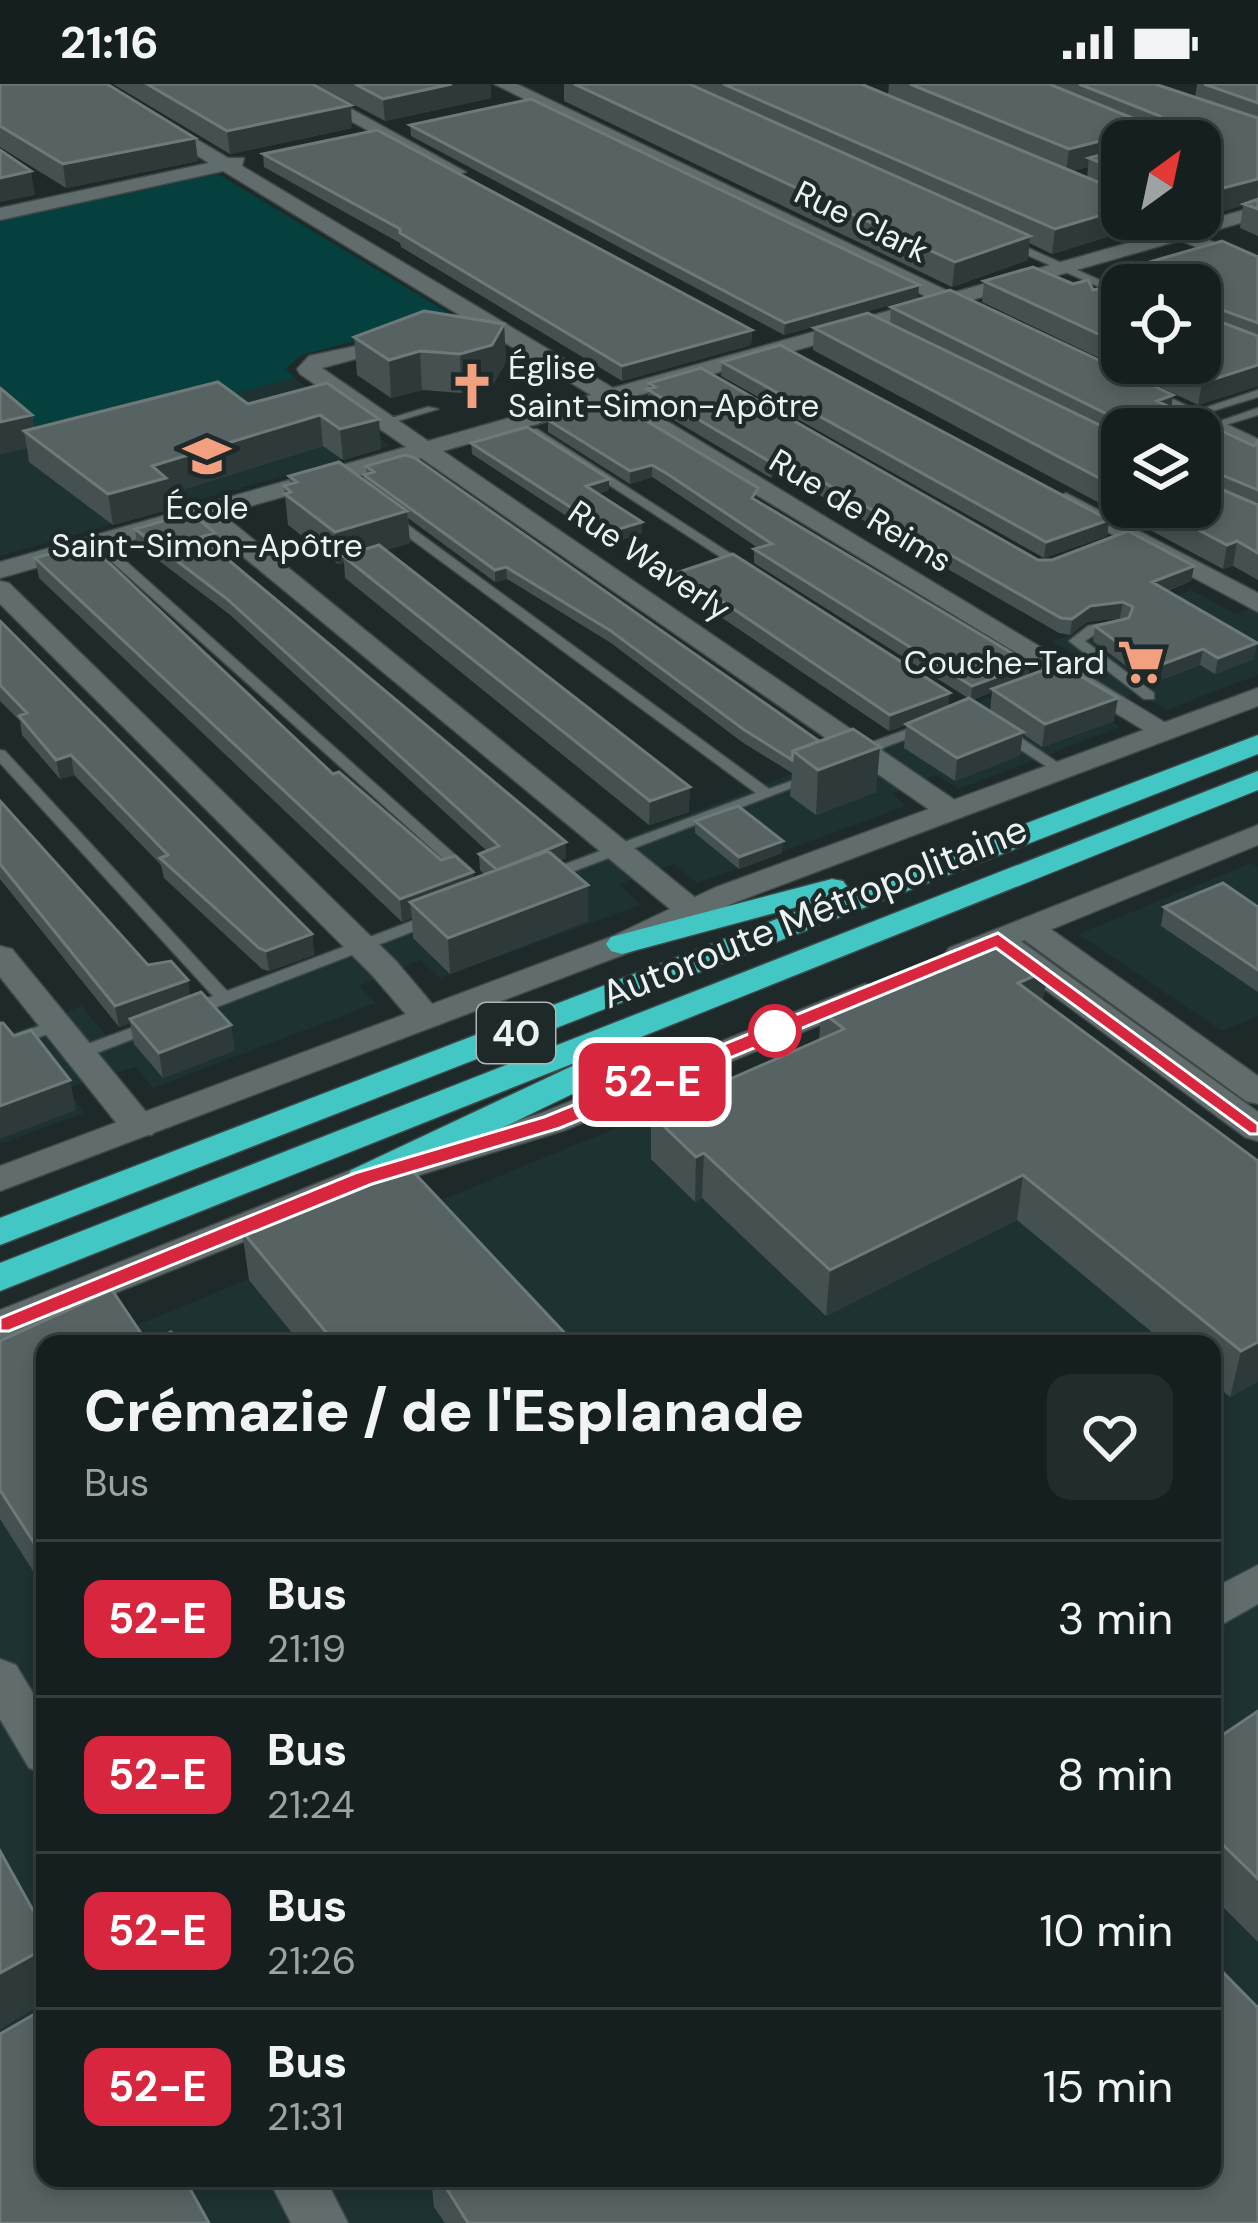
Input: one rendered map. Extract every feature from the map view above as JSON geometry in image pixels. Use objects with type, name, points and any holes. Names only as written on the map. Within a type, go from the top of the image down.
[{"type":"highway","name":"Autoroute Métropolitaine","points":[[0,1232],[1258,744]]},
{"type":"highway","name":"Autoroute Métropolitaine","points":[[0,1278],[1258,780]]},
{"type":"highway","points":[[622,944],[1032,833]]},
{"type":"highway","points":[[364,1179],[929,911]]},
{"type":"street","name":"Rue de Reims","points":[[92,84],[470,322],[608,397],[1061,676],[1165,731]]},
{"type":"street","points":[[293,84],[477,183]]},
{"type":"street","name":"Rue Clark","points":[[503,84],[974,311]]},
{"type":"street","points":[[499,106],[566,92]]},
{"type":"street","points":[[350,138],[415,124]]},
{"type":"street","points":[[0,214],[266,156]]},
{"type":"street","points":[[33,180],[63,200]]},
{"type":"street","points":[[1221,221],[1258,212]]},
{"type":"street","points":[[1221,239],[1258,251]]},
{"type":"street","points":[[0,570],[338,479],[423,449],[608,397],[703,375],[782,347],[870,328],[1153,240]]},
{"type":"street","points":[[1208,240],[1258,268]]},
{"type":"street","points":[[749,330],[821,368]]},
{"type":"street","name":"Rue Waverly","points":[[413,336],[317,361],[308,369],[951,811]]},
{"type":"street","points":[[1126,384],[1175,408]]},
{"type":"street","points":[[1221,430],[1258,448]]},
{"type":"street","points":[[1050,491],[1258,604]]},
{"type":"street","points":[[204,512],[692,911]]},
{"type":"street","points":[[0,589],[362,946],[427,1018]]},
{"type":"street","points":[[0,1179],[1258,696]]},
{"type":"street","points":[[932,966],[1255,838]]},
{"type":"street","points":[[1012,933],[1258,1093]]},
{"type":"street","points":[[1012,933],[1258,1129]]},
{"type":"street","points":[[0,956],[139,1127]]},
{"type":"street","points":[[0,1325],[364,1179],[552,1122],[889,984]]},
{"type":"street","points":[[1221,1606],[1258,1582]]},
{"type":"street","points":[[0,1678],[36,1739]]},
{"type":"lane","points":[[987,233],[1101,285]]},
{"type":"lane","points":[[1077,286],[1094,281]]},
{"type":"lane","points":[[1221,411],[1258,393]]},
{"type":"lane","points":[[385,422],[429,411],[401,396]]},
{"type":"lane","points":[[1221,417],[1258,411]]},
{"type":"lane","points":[[519,422],[753,572]]},
{"type":"lane","points":[[376,507],[767,794]]},
{"type":"lane","points":[[1106,545],[1133,536]]},
{"type":"lane","points":[[98,542],[476,880]]},
{"type":"lane","points":[[1121,626],[1093,629],[1076,641],[1149,695]]},
{"type":"lane","points":[[534,881],[767,794],[951,718]]},
{"type":"lane","points":[[988,723],[1060,769]]},
{"type":"lane","points":[[0,754],[224,998]]},
{"type":"lane","points":[[80,1053],[451,912]]},
{"type":"lane","points":[[0,1046],[56,1025]]},
{"type":"shaded area","points":[[218,174],[452,315],[302,355],[286,368],[294,378],[43,444],[0,407],[0,221]]},
{"type":"shaded area","name":"École Saint-Simon-Apôtre","points":[[294,378],[390,446],[0,556],[0,407],[43,444]]},
{"type":"shaded area","points":[[1192,590],[1235,614],[1258,605],[1258,675],[1166,710],[1136,692],[1099,713],[1120,727],[959,789],[936,775],[893,794],[906,806],[697,883],[674,864],[619,884],[641,905],[440,978],[420,960],[359,986],[376,1003],[153,1088],[135,1067],[67,1088],[84,1113],[0,1144],[0,1037],[82,1006],[109,1039],[1083,661],[1052,641]]},
{"type":"shaded area","points":[[1251,863],[1258,867],[1258,1016],[1222,1031],[1078,934]]},
{"type":"shaded area","points":[[988,975],[1258,1170],[1258,2223],[0,2223],[0,1382],[36,1367],[36,2187],[1221,2187],[1221,1335],[113,1335]]},
{"type":"building","points":[[0,84],[107,84],[195,138],[63,164],[0,126]]},
{"type":"building","points":[[147,84],[312,84],[351,105],[227,131]]},
{"type":"building","points":[[355,84],[452,84],[383,99]]},
{"type":"building","points":[[574,84],[689,84],[1030,236],[955,262]]},
{"type":"building","points":[[723,84],[861,84],[1101,183],[1101,215],[1055,229]]},
{"type":"building","points":[[910,84],[1049,84],[1137,120],[1101,120],[1101,141],[1069,149]]},
{"type":"building","points":[[1079,84],[1155,84],[1258,118],[1258,179],[1221,189],[1221,120],[1158,120],[1160,116]]},
{"type":"building","points":[[1204,84],[1258,84],[1258,103]]},
{"type":"building","points":[[531,99],[919,285],[785,323],[410,125]]},
{"type":"building","points":[[377,130],[752,330],[622,366],[400,229],[263,154]]},
{"type":"building","points":[[0,150],[31,171],[0,178]]},
{"type":"building","points":[[1222,241],[1258,257],[1258,323],[1221,310],[1221,264],[1143,264]]},
{"type":"building","points":[[1033,267],[1073,284],[1088,280],[1093,290],[1101,288],[1101,335],[984,281]]},
{"type":"building","points":[[950,290],[1101,361],[1101,384],[1150,384],[1173,395],[1157,401],[1172,408],[1101,411],[891,307]]},
{"type":"building","points":[[424,311],[504,324],[492,345],[460,354],[420,351],[389,360],[354,337]]},
{"type":"building","points":[[868,313],[1101,426],[1101,479],[814,328]]},
{"type":"building","points":[[1221,322],[1258,336],[1258,365],[1221,377]]},
{"type":"building","points":[[780,345],[1101,516],[1101,523],[1046,542],[722,362]]},
{"type":"building","points":[[701,368],[1038,560],[1052,560],[1128,531],[1194,566],[1152,582],[1257,643],[1218,658],[1203,649],[1152,668],[1095,626],[1129,618],[1133,607],[1123,602],[1090,606],[1072,619],[1061,618],[776,455],[772,463],[647,389],[655,387],[649,383]]},
{"type":"building","points":[[218,382],[248,404],[327,383],[379,419],[340,429],[320,415],[152,466],[166,478],[108,494],[24,431]]},
{"type":"building","points":[[0,388],[32,415],[0,422]]},
{"type":"building","points":[[613,401],[758,488],[752,498],[1030,664],[972,686],[754,549],[772,544],[666,473],[652,465],[630,471],[548,420]]},
{"type":"building","points":[[527,427],[609,479],[586,486],[642,522],[609,532],[471,443]]},
{"type":"building","points":[[1221,431],[1254,446],[1258,441],[1258,490],[1221,475]]},
{"type":"building","points":[[405,455],[819,741],[793,751],[792,760],[611,631],[506,567],[495,570],[364,475],[374,472],[366,466]]},
{"type":"building","points":[[339,462],[407,511],[335,532],[285,494],[291,492],[284,486],[297,482],[289,476]]},
{"type":"building","points":[[1221,489],[1258,505],[1258,553],[1237,541],[1227,545],[1195,528],[1221,528]]},
{"type":"building","points":[[191,513],[215,533],[201,537],[566,842],[497,870],[479,854],[499,846],[227,599],[135,529]]},
{"type":"building","points":[[88,543],[333,774],[339,772],[441,860],[455,856],[473,872],[400,899],[35,558]]},
{"type":"building","points":[[379,545],[690,787],[650,801],[343,556]]},
{"type":"building","points":[[733,554],[950,693],[890,715],[679,572]]},
{"type":"building","points":[[0,621],[312,934],[266,951],[259,948],[160,858],[168,855],[71,755],[56,760],[19,716],[27,713],[0,685]]},
{"type":"building","points":[[1052,667],[1070,670],[1118,698],[1045,724],[992,689]]},
{"type":"building","points":[[969,698],[1023,732],[957,758],[906,724]]},
{"type":"building","points":[[853,729],[880,747],[818,770],[793,751]]},
{"type":"building","points":[[0,801],[148,965],[171,961],[188,980],[115,1006],[0,864]]},
{"type":"building","points":[[738,806],[783,841],[739,857],[695,821]]},
{"type":"building","points":[[548,851],[588,885],[448,938],[410,902]]},
{"type":"building","points":[[1223,883],[1258,907],[1258,970],[1164,907]]},
{"type":"building","points":[[998,933],[1048,970],[1018,983],[1258,1161],[1258,1342],[1241,1351],[1023,1175],[830,1270],[704,1153],[696,1157],[651,1114],[844,1029],[821,1011]]},
{"type":"building","points":[[201,992],[231,1025],[159,1053],[130,1019]]},
{"type":"building","points":[[0,1023],[14,1036],[31,1030],[70,1080],[0,1106]]},
{"type":"building","points":[[404,1162],[567,1335],[329,1335],[242,1231]]},
{"type":"building","points":[[112,1290],[142,1335],[36,1335],[36,1546],[0,1490],[0,1341]]},
{"type":"building","points":[[1258,1711],[1258,1879],[1221,1843],[1221,1736]]},
{"type":"building","points":[[0,1851],[36,1916],[36,1953],[0,1973]]},
{"type":"building","points":[[1221,1970],[1258,2008],[1258,2223],[468,2223],[446,2187],[1221,2187]]},
{"type":"building","points":[[36,2013],[36,2187],[189,2187],[209,2223],[0,2223],[0,2034]]},
{"type":"bus line","name":"52-E","points":[[0,1325],[364,1179],[552,1122],[998,939],[1258,1129]]},
{"type":"place","name":"Église Saint-Simon-Apôtre","points":[[472,386]]},
{"type":"place","name":"École Saint-Simon-Apôtre","points":[[207,456]]},
{"type":"place","name":"Couche-Tard","points":[[1141,662]]}]
